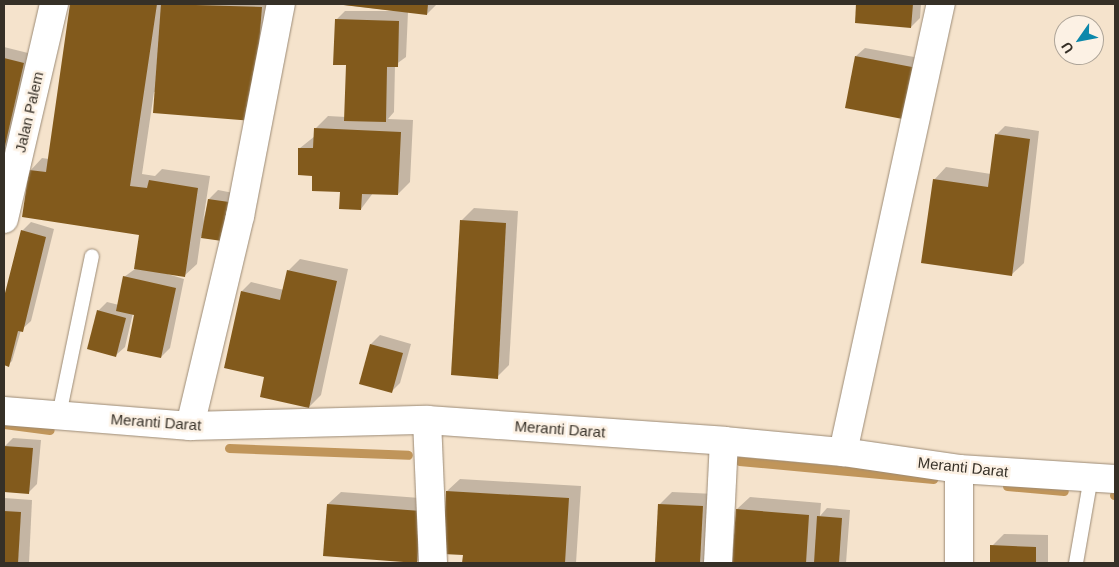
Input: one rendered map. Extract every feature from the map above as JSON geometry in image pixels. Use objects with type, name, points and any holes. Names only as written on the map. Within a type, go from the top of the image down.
[{"type":"street","name":"Jalan Palem","points":[[4,219],[54,4]]},
{"type":"street","points":[[190,426],[240,216],[281,4]]},
{"type":"street","points":[[843,452],[941,4]]},
{"type":"street","name":"Meranti Darat","points":[[4,411],[190,426],[427,420],[724,441],[843,452],[959,469],[1103,478]]},
{"type":"street","points":[[427,420],[433,563]]},
{"type":"street","points":[[718,563],[724,441]]},
{"type":"street","points":[[959,469],[959,563]]},
{"type":"lane","points":[[59,416],[92,256]]},
{"type":"lane","points":[[1076,563],[1103,478]]},
{"type":"building","points":[[70,4],[157,4],[130,186],[147,188],[149,180],[198,188],[185,277],[134,269],[139,235],[22,217],[29,170],[46,172]]},
{"type":"building","points":[[161,4],[262,7],[253,121],[153,113]]},
{"type":"building","points":[[335,4],[428,4],[427,15]]},
{"type":"building","points":[[856,4],[913,4],[911,28],[855,23]]},
{"type":"building","points":[[335,19],[399,21],[398,67],[387,67],[386,122],[344,121],[346,65],[333,65]]},
{"type":"building","points":[[855,56],[917,68],[908,120],[845,108]]},
{"type":"building","points":[[4,58],[24,63],[5,146],[4,146]]},
{"type":"building","points":[[314,128],[401,132],[398,195],[362,194],[361,210],[339,209],[340,192],[312,191],[312,176],[298,175],[298,148],[313,148]]},
{"type":"building","points":[[995,134],[1030,139],[1012,276],[921,263],[933,179],[988,187]]},
{"type":"building","points":[[208,199],[236,203],[229,242],[201,238]]},
{"type":"building","points":[[460,220],[506,223],[498,379],[451,375]]},
{"type":"building","points":[[21,230],[46,237],[23,332],[18,331],[9,367],[4,365],[4,297]]},
{"type":"building","points":[[287,270],[337,281],[309,408],[260,397],[264,377],[224,368],[241,291],[280,300]]},
{"type":"building","points":[[123,276],[176,288],[161,358],[127,351],[134,315],[116,311]]},
{"type":"building","points":[[97,310],[126,318],[116,357],[87,349]]},
{"type":"building","points":[[370,344],[403,353],[392,393],[359,384]]},
{"type":"building","points":[[4,446],[33,448],[29,494],[4,492]]},
{"type":"building","points":[[446,491],[569,498],[565,563],[462,563],[463,555],[443,554]]},
{"type":"building","points":[[327,504],[421,511],[417,563],[323,556]]},
{"type":"building","points":[[658,504],[703,506],[700,563],[655,563]]},
{"type":"building","points":[[736,509],[809,515],[806,563],[732,563]]},
{"type":"building","points":[[4,511],[21,512],[18,563],[4,563]]},
{"type":"building","points":[[817,516],[842,518],[839,563],[814,563]]},
{"type":"building","points":[[990,545],[1036,547],[1036,563],[990,563]]},
{"type":"waterway","points":[[4,424],[50,430]]},
{"type":"waterway","points":[[229,448],[408,455]]},
{"type":"waterway","points":[[739,461],[933,479]]},
{"type":"waterway","points":[[1007,486],[1064,491]]}]
